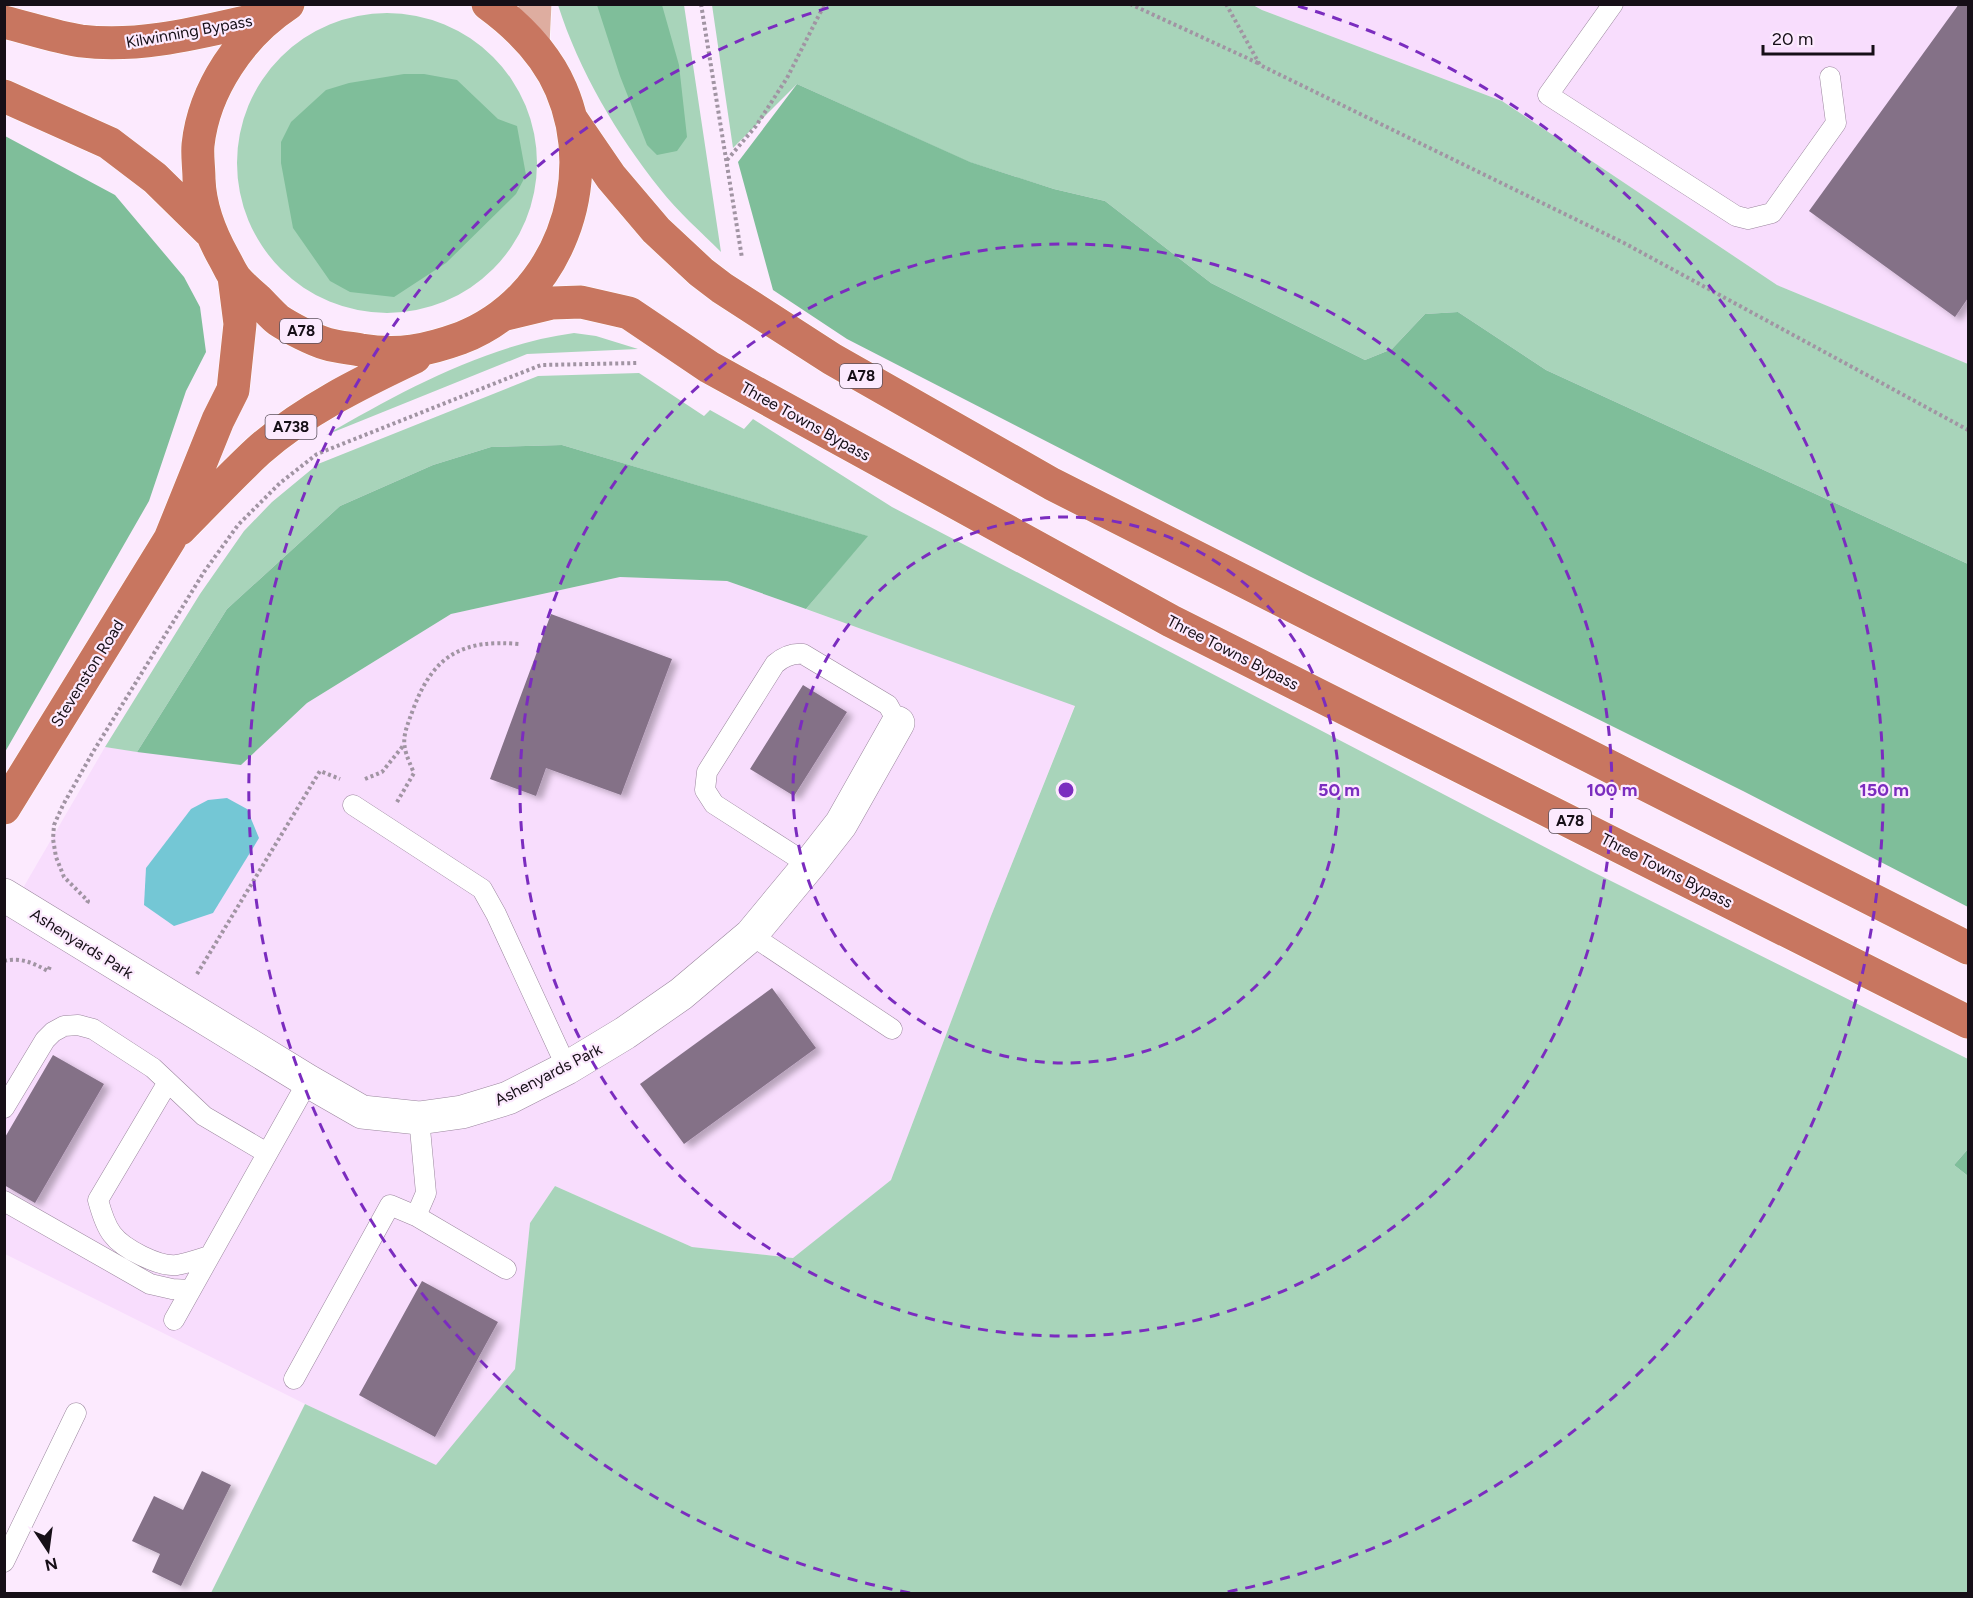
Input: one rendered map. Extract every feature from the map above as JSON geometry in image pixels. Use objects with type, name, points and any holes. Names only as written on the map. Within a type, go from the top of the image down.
[{"type":"highway","name":"A78","points":[[278,11],[236,51],[207,107],[198,146],[200,193],[209,231],[234,277],[278,320],[326,344],[384,354],[435,348],[476,332],[502,315],[529,291],[547,267],[565,230],[575,191],[577,155],[572,120],[560,87],[533,44],[509,20],[488,4]]},
{"type":"highway","name":"Kilwinning Bypass","points":[[4,22],[80,41],[124,43],[212,30],[278,11]]},
{"type":"highway","name":"A78","points":[[4,96],[109,143],[155,178],[209,231]]},
{"type":"highway","name":"A78","points":[[572,120],[611,177],[656,230],[701,272],[832,359],[1052,484],[1968,948]]},
{"type":"highway","name":"A738","points":[[170,539],[218,420],[233,390],[240,324],[234,277]]},
{"type":"highway","name":"Three Towns Bypass","points":[[502,315],[552,303],[581,302],[629,313],[709,367],[1171,621],[1968,1022]]},
{"type":"highway","name":"A738","points":[[170,539],[259,451],[294,425],[359,384],[435,348]]},
{"type":"highway","name":"Stevenston Road","points":[[4,808],[170,539]]},
{"type":"main road","points":[[533,44],[535,4]]},
{"type":"street","name":"Ashenyards Park","points":[[4,895],[362,1112],[419,1119],[462,1112],[508,1098],[567,1068],[625,1033],[681,994],[751,935],[841,824],[898,723]]},
{"type":"lane","points":[[1613,4],[1548,95],[1726,210],[1748,219],[1772,213],[1836,123],[1830,77]]},
{"type":"lane","points":[[809,865],[714,804],[705,790],[708,772],[775,664],[796,653],[803,654],[888,705],[898,723]]},
{"type":"lane","points":[[354,805],[482,889],[496,914],[567,1068]]},
{"type":"lane","points":[[751,935],[892,1029]]},
{"type":"lane","points":[[4,1108],[45,1040],[64,1026],[78,1025],[93,1029],[153,1068],[204,1116],[267,1153]]},
{"type":"lane","points":[[174,1320],[308,1081]]},
{"type":"lane","points":[[168,1082],[98,1200],[110,1232],[118,1242],[151,1260],[161,1265],[177,1265],[209,1256]]},
{"type":"lane","points":[[416,1216],[426,1193],[419,1119]]},
{"type":"lane","points":[[4,1201],[150,1284],[190,1290]]},
{"type":"lane","points":[[294,1379],[390,1205],[416,1216],[506,1269]]},
{"type":"lane","points":[[4,1562],[76,1413]]},
{"type":"path","points":[[701,4],[742,260],[722,288]]},
{"type":"path","points":[[727,160],[756,126],[787,78],[826,4]]},
{"type":"path","points":[[1130,4],[1624,243],[1968,430]]},
{"type":"path","points":[[1226,4],[1260,65]]},
{"type":"path","points":[[4,961],[16,958],[48,971],[88,902],[64,877],[56,857],[53,838],[54,825],[93,752],[204,572],[238,525],[280,483],[318,454],[541,365],[640,363]]},
{"type":"path","points":[[383,825],[414,773],[403,746],[404,735],[422,688],[435,668],[449,656],[479,644],[495,642],[519,644]]},
{"type":"path","points":[[363,780],[382,772],[403,746]]},
{"type":"path","points":[[179,1003],[320,771],[349,781]]},
{"type":"shaded area","points":[[1253,5],[1968,5],[1968,364],[1777,285],[1502,101]]},
{"type":"shaded area","points":[[620,577],[727,581],[1075,705],[991,916],[891,1180],[794,1258],[692,1247],[555,1186],[530,1223],[515,1369],[436,1466],[305,1404],[5,1254],[5,919],[105,747],[241,765],[307,703],[451,614]]},
{"type":"green space","points":[[558,5],[684,5],[721,252],[667,197],[629,147],[588,78]]},
{"type":"green space","points":[[597,5],[662,5],[679,65],[687,137],[677,151],[657,155],[647,145],[620,76]]},
{"type":"green space","points":[[712,5],[1253,5],[1502,101],[1777,285],[1968,364],[1968,564],[1546,370],[1458,312],[1425,314],[1392,349],[1365,360],[1211,283],[1105,201],[1054,189],[969,162],[797,84],[733,148]]},
{"type":"green space","points":[[387,13],[416,16],[444,25],[458,31],[493,57],[519,92],[525,106],[534,134],[537,163],[534,192],[525,220],[519,234],[493,269],[458,295],[444,301],[416,310],[387,313],[358,310],[330,301],[316,295],[281,269],[255,234],[249,220],[240,192],[237,163],[240,134],[249,106],[255,92],[281,57],[316,31],[330,25],[358,16]]},
{"type":"green space","points":[[404,74],[424,74],[457,80],[498,119],[517,126],[526,175],[516,194],[446,263],[394,297],[350,292],[330,281],[293,228],[281,163],[281,142],[291,122],[326,90],[349,83]]},
{"type":"green space","points":[[797,84],[970,162],[1054,189],[1105,201],[1211,283],[1365,360],[1392,349],[1425,314],[1458,312],[1546,370],[1968,564],[1968,907],[1743,791],[1309,576],[847,339],[773,290],[738,162]]},
{"type":"green space","points":[[5,136],[115,195],[184,277],[200,307],[206,352],[186,391],[149,501],[5,752]]},
{"type":"green space","points":[[574,333],[596,336],[638,349],[527,354],[326,435],[384,402],[477,359],[541,339]]},
{"type":"green space","points":[[639,373],[704,416],[710,410],[744,429],[753,419],[892,507],[1587,869],[1968,1059],[1968,1149],[1954,1165],[1968,1176],[1968,1593],[211,1593],[305,1404],[436,1465],[515,1369],[530,1223],[555,1186],[692,1247],[793,1258],[891,1180],[991,916],[1075,706],[806,609],[867,536],[562,445],[491,447],[433,465],[340,506],[227,609],[137,752],[105,747],[200,594],[244,531],[272,502],[318,464],[538,376]]},
{"type":"green space","points":[[562,445],[868,536],[806,609],[727,581],[620,577],[451,614],[307,703],[241,765],[137,752],[227,609],[340,506],[433,465],[491,447]]},
{"type":"green space","points":[[1968,1149],[1968,1176],[1954,1165]]},
{"type":"water","points":[[227,798],[247,809],[259,838],[213,913],[174,926],[144,905],[146,868],[191,809],[208,800]]},
{"type":"building","points":[[1959,4],[1968,4],[1968,298],[1955,317],[1809,211]]},
{"type":"building","points":[[551,614],[672,659],[621,795],[546,768],[536,796],[490,779]]},
{"type":"building","points":[[803,685],[847,712],[794,796],[750,769]]},
{"type":"building","points":[[772,988],[816,1048],[684,1144],[640,1084]]},
{"type":"building","points":[[53,1055],[104,1084],[35,1203],[4,1185],[4,1139]]},
{"type":"building","points":[[422,1281],[498,1322],[435,1437],[359,1395]]},
{"type":"building","points":[[202,1471],[231,1485],[181,1586],[152,1572],[160,1554],[132,1541],[154,1496],[183,1510]]}]
